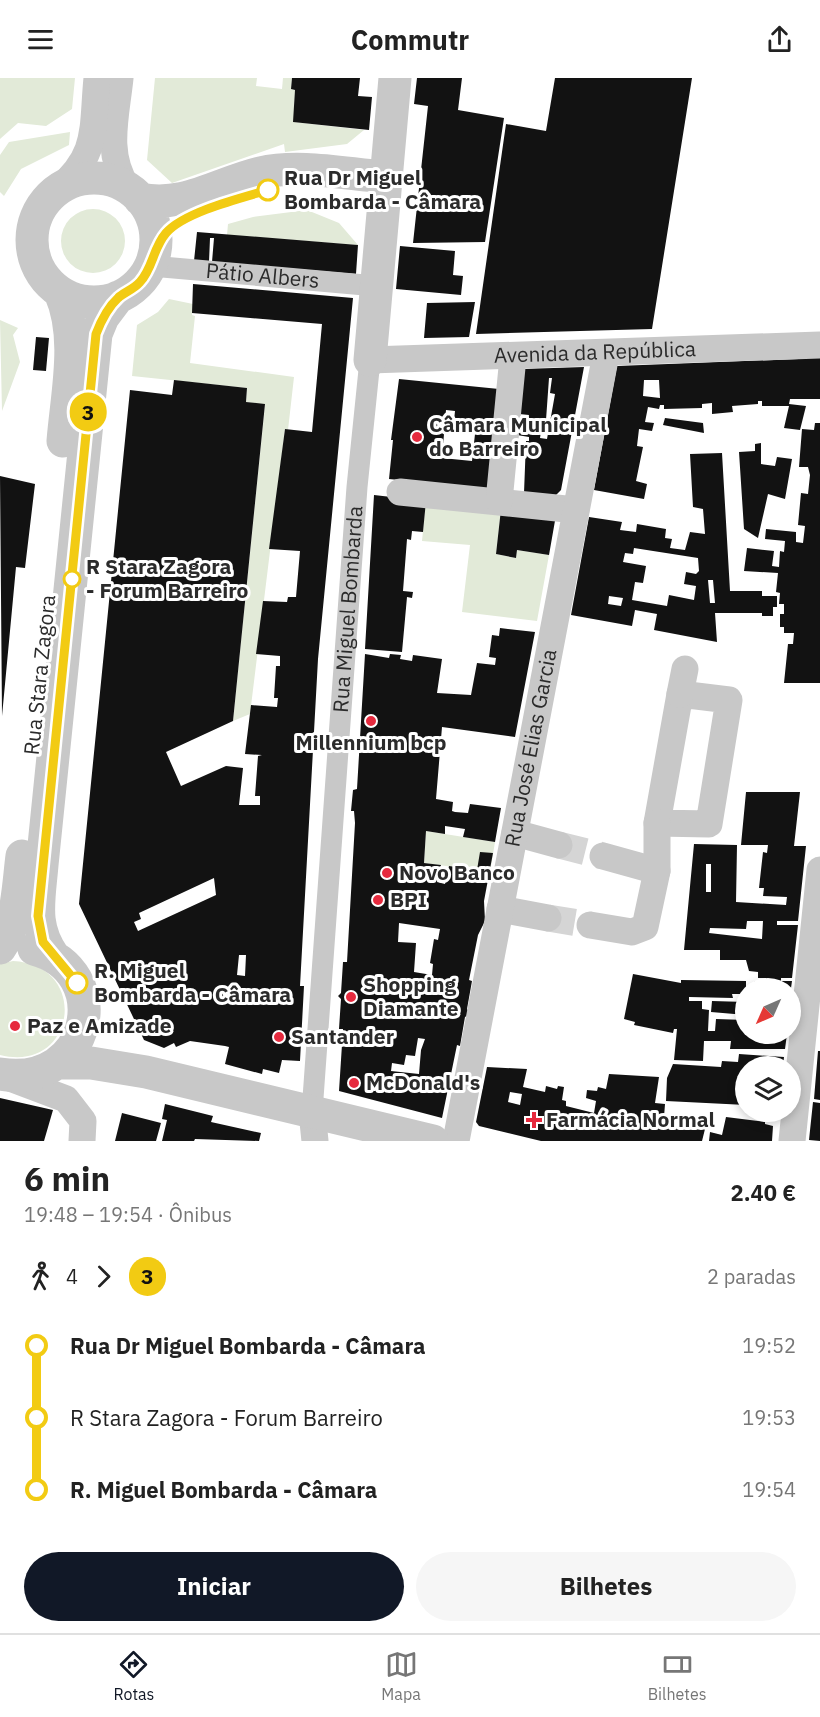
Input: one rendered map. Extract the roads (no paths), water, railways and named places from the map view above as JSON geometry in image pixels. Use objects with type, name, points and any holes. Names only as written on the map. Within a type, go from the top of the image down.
[{"type":"street","points":[[97,78],[90,152],[73,177],[57,190],[41,209],[32,239],[37,263],[45,277],[60,292],[86,301],[118,297],[136,287],[167,232],[181,221],[268,190],[384,187]]},
{"type":"street","points":[[120,78],[113,155],[117,171],[153,220],[153,257]]},
{"type":"street","name":"Rua Miguel Bombarda","points":[[313,1126],[357,487],[395,78]]},
{"type":"street","points":[[57,190],[70,183],[92,178],[113,181],[134,193],[174,202],[261,173],[282,171],[384,187]]},
{"type":"street","name":"Pátio Albers","points":[[153,257],[376,286]]},
{"type":"street","name":"Rua Stara Zagora","points":[[0,949],[10,929],[19,881],[60,490],[72,331],[69,311],[60,292]]},
{"type":"street","name":"Rua Stara Zagora","points":[[54,957],[43,942],[39,929],[42,865],[94,343],[103,316],[118,297]]},
{"type":"street","name":"Avenida da República","points":[[370,360],[606,354],[820,345]]},
{"type":"street","name":"Rua José Elias Garcia","points":[[456,1141],[606,354]]},
{"type":"street","points":[[499,501],[513,357]]},
{"type":"street","points":[[400,492],[576,510]]},
{"type":"street","points":[[590,925],[632,932],[645,927],[657,870],[657,823],[682,681],[729,700],[709,824],[657,823]]},
{"type":"street","points":[[514,834],[559,845]]},
{"type":"street","points":[[603,856],[657,870]]},
{"type":"street","points":[[792,1141],[820,870]]},
{"type":"street","points":[[500,909],[548,918]]},
{"type":"street","points":[[0,949],[18,947],[36,949],[54,957],[68,968],[77,983],[83,999],[84,1017],[81,1034],[72,1050],[60,1063]]},
{"type":"street","points":[[84,1017],[93,1035],[106,1050],[146,1072]]},
{"type":"street","points":[[1,1074],[29,1076],[60,1063],[91,1063],[146,1072],[313,1126],[433,1141]]},
{"type":"street","points":[[1,1074],[66,1099],[83,1121],[82,1141]]},
{"type":"tunnel","points":[[559,845],[603,856]]},
{"type":"tunnel","points":[[548,918],[590,925]]},
{"type":"place","name":"Rua Dr Miguel Bombarda - Câmara","points":[[268,190]]},
{"type":"place","name":"Câmara Municipal do Barreiro","points":[[417,437]]},
{"type":"place","name":"R Stara Zagora - Forum Barreiro","points":[[72,579]]},
{"type":"place","name":"Millennium bcp","points":[[371,721]]},
{"type":"place","name":"Novo Banco","points":[[387,873]]},
{"type":"place","name":"BPI","points":[[378,900]]},
{"type":"place","name":"R. Miguel Bombarda - Câmara","points":[[77,983]]},
{"type":"place","name":"Shopping Diamante","points":[[351,997]]},
{"type":"place","name":"Paz e Amizade","points":[[15,1026]]},
{"type":"place","name":"Santander","points":[[279,1037]]},
{"type":"place","name":"McDonald's","points":[[354,1083]]},
{"type":"place","name":"Farmácia Normal","points":[[534,1120]]}]
